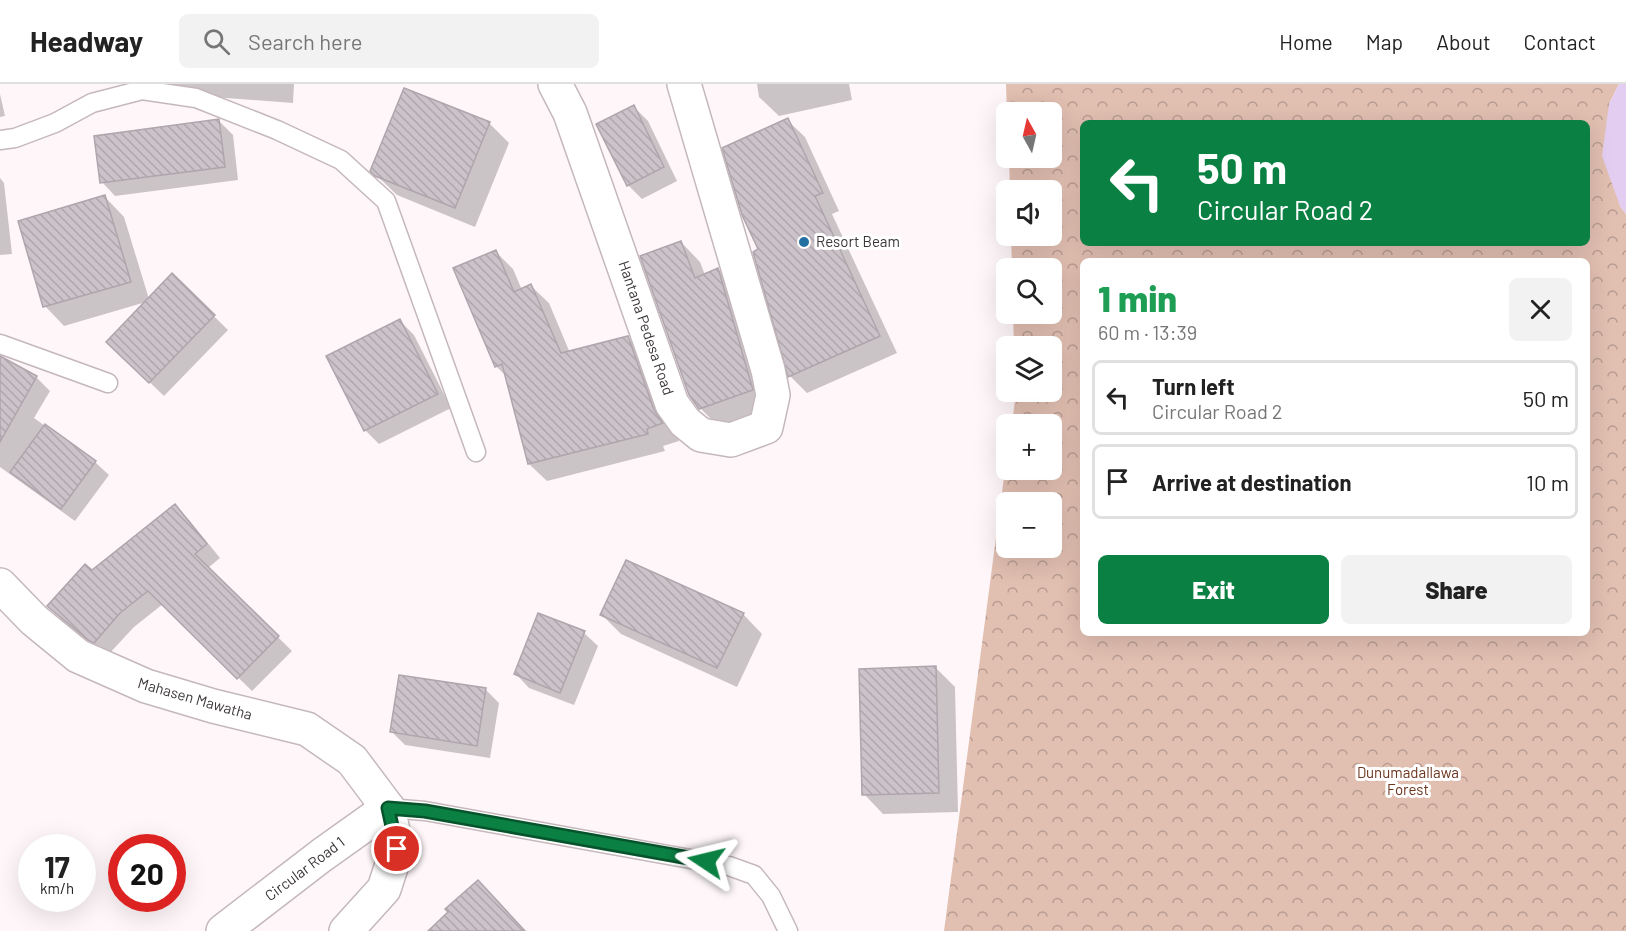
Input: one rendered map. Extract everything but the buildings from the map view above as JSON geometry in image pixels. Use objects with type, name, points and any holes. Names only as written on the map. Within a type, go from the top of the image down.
[{"type":"street","name":"Hantana Pedesa Road","points":[[555,84],[570,113],[672,404],[685,422],[701,435],[731,440],[766,427],[773,395],[768,369],[684,84]]},
{"type":"street","name":"Mahasen Mawatha","points":[[0,585],[34,620],[78,656],[146,686],[213,706],[307,729],[352,760],[388,808]]},
{"type":"street","name":"Circular Road 1","points":[[223,931],[388,808]]},
{"type":"street","points":[[346,931],[384,889],[397,849],[388,808]]},
{"type":"lane","points":[[0,140],[15,138],[92,104],[142,90],[196,98],[277,130],[341,160],[386,201],[476,452]]},
{"type":"lane","points":[[0,344],[108,383]]},
{"type":"lane","points":[[388,808],[425,811],[729,866],[754,875],[771,896],[788,931]]},
{"type":"green space","name":"Dunumadallawa Forest","points":[[1006,84],[1619,84],[1609,104],[1620,206],[1626,214],[1626,931],[944,931],[996,538],[996,558],[1062,558],[1062,492],[1002,492],[1004,480],[1062,480],[1062,414],[1013,414],[1015,402],[1062,402],[1062,336],[1014,336],[1013,324],[1062,324],[1062,258],[1012,258],[1011,246],[1062,246],[1062,180],[1010,180],[1009,168],[1062,168],[1062,102],[1007,102]]},
{"type":"shaded area","points":[[1619,84],[1626,84],[1626,214],[1620,206],[1602,156],[1609,104]]},
{"type":"place","name":"Resort Beam","points":[[804,242]]},
{"type":"route","points":[[397,849],[388,808],[425,811],[706,861]]}]
